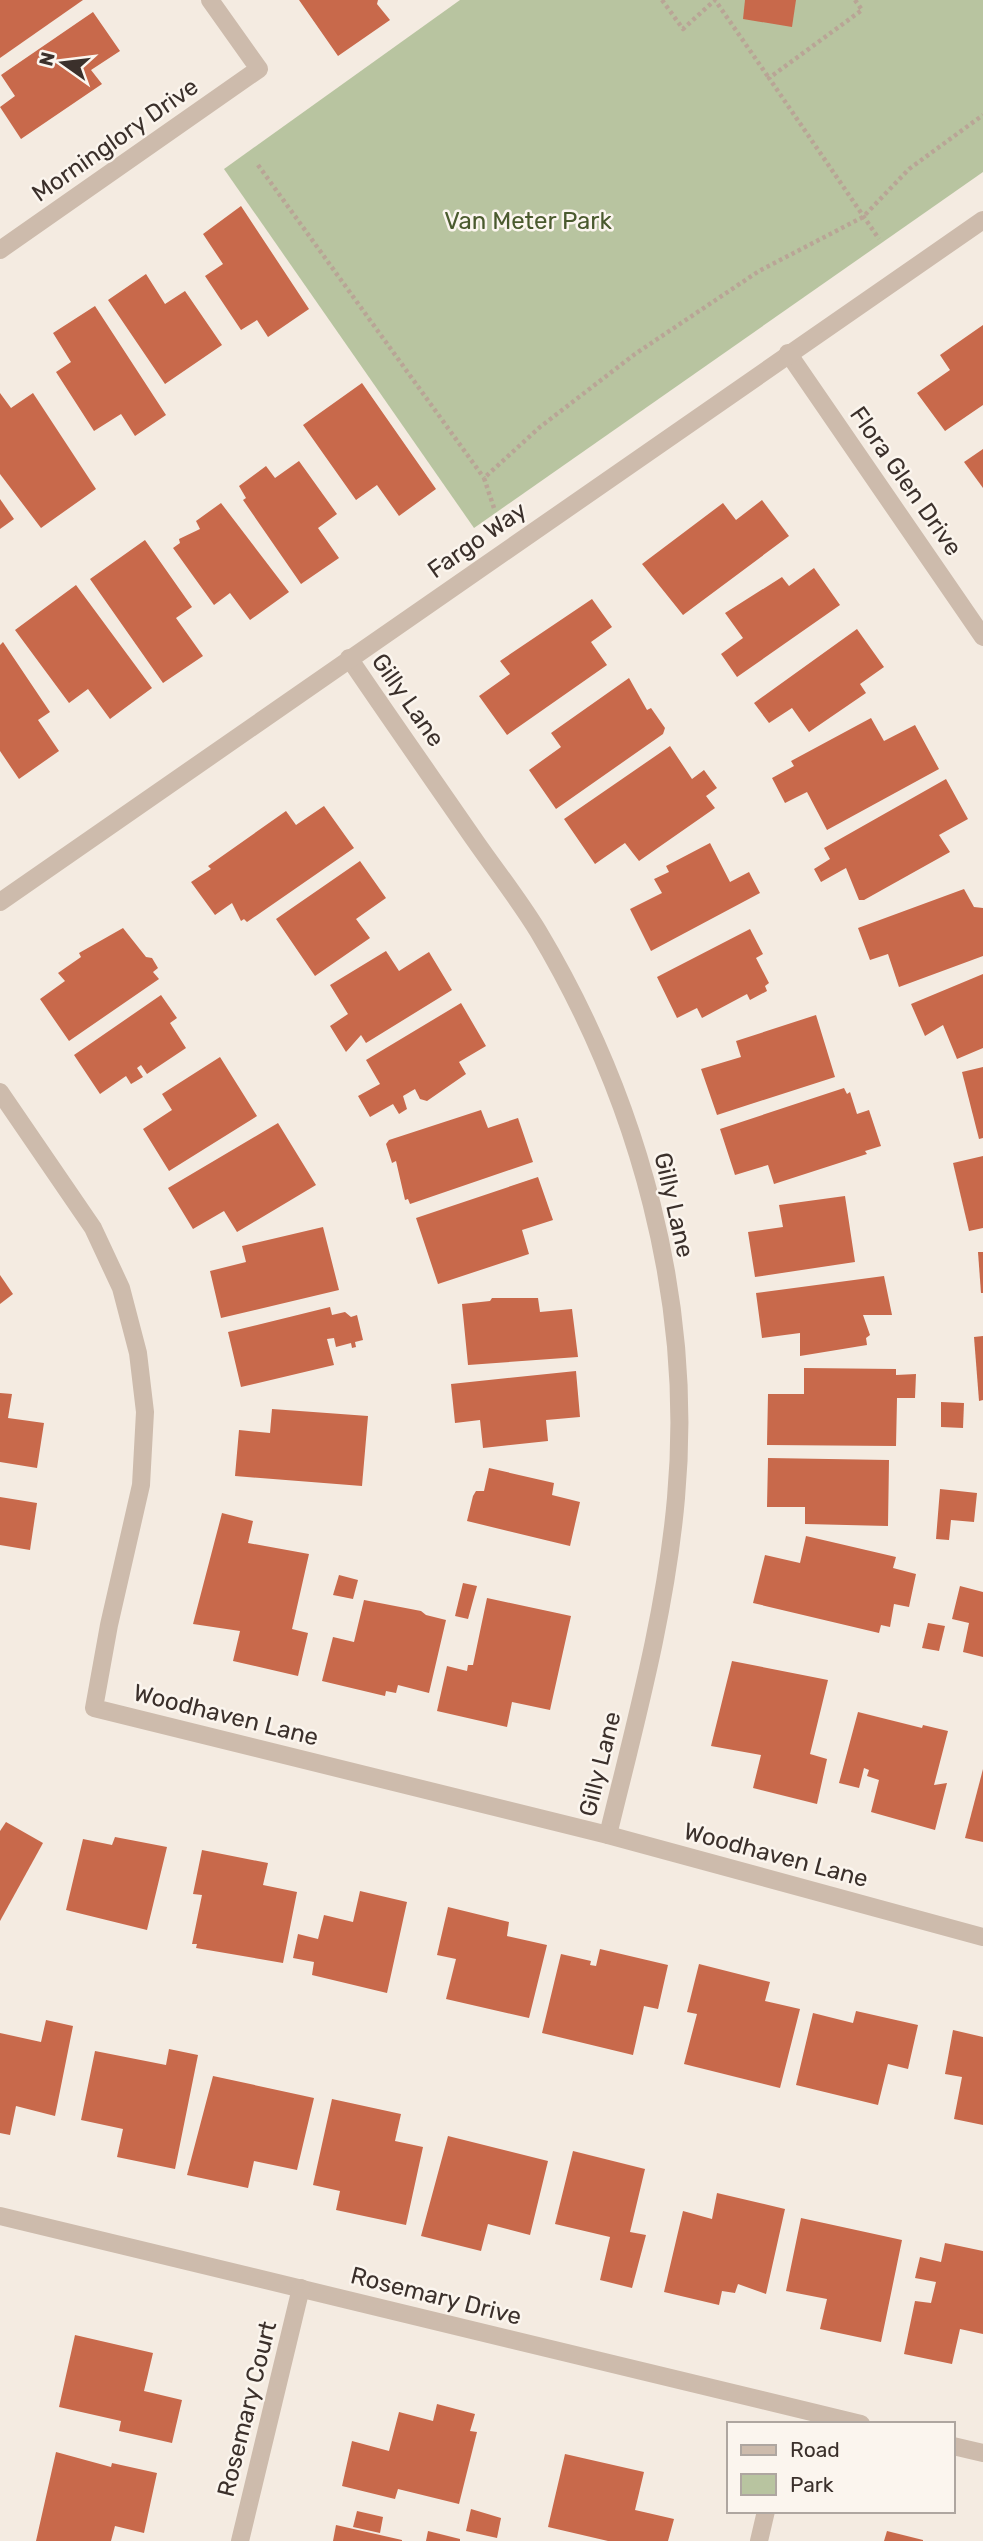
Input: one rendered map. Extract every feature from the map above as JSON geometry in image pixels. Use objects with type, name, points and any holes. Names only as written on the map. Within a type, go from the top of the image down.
[{"type":"street","name":"Morninglory Drive","points":[[0,250],[259,69],[210,0]]},
{"type":"street","name":"Fargo Way","points":[[0,902],[983,220]]},
{"type":"street","name":"Flora Glen Drive","points":[[788,353],[983,637]]},
{"type":"street","name":"Gilly Lane","points":[[349,659],[543,941],[586,1018],[624,1110],[653,1206],[670,1301],[679,1398],[676,1496],[658,1623],[608,1835]]},
{"type":"street","name":"Woodhaven Lane","points":[[0,1092],[93,1228],[121,1288],[138,1353],[145,1412],[141,1485],[109,1625],[94,1708],[608,1835],[983,1937]]},
{"type":"street","name":"Rosemary Drive","points":[[0,2216],[301,2288],[789,2415],[845,2422]]},
{"type":"street","name":"Rosemary Court","points":[[240,2541],[301,2288]]},
{"type":"street","points":[[955,2446],[983,2453]]},
{"type":"street","points":[[759,2541],[766,2513]]},
{"type":"path","points":[[662,0],[683,29],[715,0],[878,239]]},
{"type":"path","points":[[769,78],[862,10],[855,0]]},
{"type":"path","points":[[484,478],[540,427],[635,354],[758,271],[863,217],[909,169],[983,115]]},
{"type":"path","points":[[258,165],[484,478],[494,508]]},
{"type":"green space","name":"Van Meter Park","points":[[460,0],[983,0],[983,172],[474,528],[224,169]]},
{"type":"building","points":[[0,0],[83,0],[0,58]]},
{"type":"building","points":[[299,0],[378,0],[377,4],[390,20],[338,56]]},
{"type":"building","points":[[745,0],[796,0],[792,27],[743,19]]},
{"type":"building","points":[[93,12],[120,51],[91,70],[102,84],[21,139],[0,107],[15,96],[1,75]]},
{"type":"building","points":[[241,206],[309,309],[268,337],[257,320],[241,330],[205,276],[223,264],[203,234]]},
{"type":"building","points":[[146,274],[165,304],[185,291],[222,345],[165,384],[108,300]]},
{"type":"building","points":[[95,306],[166,415],[135,436],[121,414],[94,431],[56,372],[71,362],[53,333]]},
{"type":"building","points":[[983,325],[983,405],[945,431],[917,393],[950,370],[940,355]]},
{"type":"building","points":[[362,383],[436,489],[399,516],[377,485],[356,500],[303,425]]},
{"type":"building","points":[[0,393],[11,408],[33,393],[96,489],[41,528],[0,474]]},
{"type":"building","points":[[983,449],[983,488],[964,462]]},
{"type":"building","points":[[299,461],[337,514],[318,528],[339,558],[301,584],[243,500],[246,498],[239,486],[266,466],[275,478]]},
{"type":"building","points":[[0,499],[14,519],[0,529]]},
{"type":"building","points":[[762,500],[789,536],[683,615],[642,564],[723,503],[736,520]]},
{"type":"building","points":[[221,503],[289,592],[250,620],[230,593],[214,605],[173,548],[180,543],[179,539],[200,529],[196,521]]},
{"type":"building","points":[[145,540],[192,607],[176,618],[203,656],[163,683],[90,579]]},
{"type":"building","points":[[814,568],[840,605],[737,677],[721,654],[743,638],[725,613],[782,577],[789,586]]},
{"type":"building","points":[[76,585],[152,688],[110,719],[88,689],[69,703],[15,630]]},
{"type":"building","points":[[592,599],[612,627],[591,642],[607,665],[507,735],[479,696],[510,674],[500,661]]},
{"type":"building","points":[[857,629],[884,667],[860,684],[866,693],[809,732],[792,708],[769,723],[754,703]]},
{"type":"building","points":[[3,642],[50,712],[38,720],[59,751],[19,779],[0,751],[0,645]]},
{"type":"building","points":[[629,678],[647,710],[651,708],[665,728],[663,734],[556,809],[529,770],[561,747],[551,733]]},
{"type":"building","points":[[871,718],[884,741],[915,725],[939,769],[827,830],[807,792],[785,803],[772,778],[794,766],[791,761]]},
{"type":"building","points":[[670,746],[692,779],[704,770],[717,788],[706,796],[715,808],[639,861],[625,843],[595,864],[564,819]]},
{"type":"building","points":[[946,779],[968,819],[939,835],[950,852],[864,900],[859,900],[846,868],[821,882],[814,869],[830,859],[824,848]]},
{"type":"building","points":[[324,806],[354,848],[247,922],[244,919],[241,921],[232,903],[215,915],[191,882],[211,869],[208,866],[286,811],[296,825]]},
{"type":"building","points":[[710,843],[730,882],[749,872],[760,893],[651,951],[630,909],[662,893],[654,879],[669,872],[666,866]]},
{"type":"building","points":[[360,861],[386,898],[356,919],[370,938],[315,976],[276,919]]},
{"type":"building","points":[[964,889],[974,907],[983,908],[983,956],[899,987],[888,954],[870,960],[858,928]]},
{"type":"building","points":[[123,928],[146,957],[152,958],[158,968],[153,972],[159,979],[69,1041],[40,999],[65,981],[58,973],[81,957],[79,953]]},
{"type":"building","points":[[750,929],[763,954],[756,958],[769,983],[765,986],[767,991],[750,1000],[747,994],[702,1018],[697,1008],[677,1018],[657,977]]},
{"type":"building","points":[[386,951],[399,971],[429,952],[452,990],[366,1043],[361,1035],[346,1052],[330,1026],[348,1014],[330,985]]},
{"type":"building","points":[[983,974],[983,1048],[957,1059],[943,1025],[925,1036],[911,1004]]},
{"type":"building","points":[[161,995],[177,1018],[170,1023],[186,1048],[147,1074],[141,1065],[137,1068],[143,1077],[131,1084],[126,1076],[100,1094],[74,1055]]},
{"type":"building","points":[[461,1003],[486,1046],[459,1062],[466,1074],[427,1101],[420,1099],[415,1089],[403,1096],[407,1109],[399,1114],[393,1104],[370,1117],[358,1096],[380,1084],[366,1060]]},
{"type":"building","points":[[816,1015],[835,1077],[717,1115],[701,1069],[741,1057],[736,1041]]},
{"type":"building","points":[[220,1057],[257,1116],[169,1171],[143,1129],[172,1110],[162,1094]]},
{"type":"building","points":[[983,1067],[983,1138],[979,1139],[962,1072]]},
{"type":"building","points":[[844,1088],[847,1094],[850,1092],[857,1114],[869,1110],[881,1146],[865,1151],[867,1154],[774,1184],[768,1165],[735,1175],[720,1129]]},
{"type":"building","points":[[481,1110],[488,1128],[518,1118],[533,1162],[410,1204],[408,1199],[405,1200],[396,1161],[392,1163],[386,1144],[389,1140]]},
{"type":"building","points":[[278,1123],[316,1185],[237,1232],[224,1211],[193,1229],[168,1188]]},
{"type":"building","points":[[983,1156],[983,1228],[969,1231],[953,1163]]},
{"type":"building","points":[[538,1177],[553,1220],[522,1230],[529,1254],[438,1284],[416,1218]]},
{"type":"building","points":[[845,1196],[855,1262],[755,1277],[748,1232],[783,1227],[779,1205]]},
{"type":"building","points":[[323,1227],[339,1290],[221,1318],[210,1271],[246,1262],[242,1246]]},
{"type":"building","points":[[978,1252],[983,1252],[983,1293],[981,1293]]},
{"type":"building","points":[[0,1275],[13,1294],[0,1304]]},
{"type":"building","points":[[884,1276],[892,1315],[863,1315],[870,1335],[866,1338],[867,1345],[800,1356],[800,1333],[762,1338],[756,1293]]},
{"type":"building","points":[[492,1298],[538,1298],[540,1312],[572,1309],[578,1357],[468,1365],[462,1304],[490,1301]]},
{"type":"building","points":[[330,1307],[332,1315],[345,1312],[351,1317],[357,1315],[363,1340],[355,1342],[356,1347],[352,1348],[351,1343],[336,1347],[334,1338],[327,1339],[334,1365],[241,1387],[228,1332]]},
{"type":"building","points":[[983,1336],[983,1400],[979,1401],[974,1337]]},
{"type":"building","points":[[804,1368],[896,1369],[896,1375],[916,1374],[915,1398],[897,1398],[896,1446],[767,1445],[768,1394],[804,1394]]},
{"type":"building","points":[[576,1371],[580,1417],[546,1420],[548,1441],[483,1448],[480,1420],[455,1423],[451,1384]]},
{"type":"building","points":[[0,1393],[12,1394],[8,1418],[44,1423],[37,1468],[0,1462]]},
{"type":"building","points":[[941,1402],[964,1403],[963,1428],[941,1427]]},
{"type":"building","points":[[272,1409],[368,1416],[362,1486],[235,1476],[239,1430],[270,1433]]},
{"type":"building","points":[[768,1458],[889,1460],[888,1526],[805,1524],[805,1507],[767,1507]]},
{"type":"building","points":[[489,1468],[554,1483],[552,1495],[580,1502],[570,1546],[467,1521],[473,1496],[476,1491],[484,1491]]},
{"type":"building","points":[[940,1489],[977,1493],[974,1522],[951,1520],[949,1540],[936,1539]]},
{"type":"building","points":[[0,1497],[37,1503],[30,1550],[0,1545]]},
{"type":"building","points":[[222,1513],[253,1521],[248,1543],[309,1554],[292,1629],[308,1633],[298,1676],[233,1661],[240,1631],[193,1624]]},
{"type":"building","points":[[806,1536],[896,1557],[893,1568],[916,1574],[909,1607],[894,1604],[890,1627],[881,1625],[879,1633],[753,1603],[765,1555],[800,1563]]},
{"type":"building","points":[[339,1575],[358,1580],[353,1599],[333,1595]]},
{"type":"building","points":[[463,1583],[477,1586],[468,1619],[455,1616]]},
{"type":"building","points":[[960,1586],[983,1592],[983,1657],[963,1652],[969,1623],[952,1619]]},
{"type":"building","points":[[487,1598],[571,1616],[550,1710],[512,1702],[507,1727],[437,1711],[447,1666],[467,1671],[468,1665],[473,1665]]},
{"type":"building","points":[[364,1600],[421,1611],[446,1620],[429,1693],[398,1685],[396,1693],[386,1691],[385,1696],[322,1681],[333,1637],[354,1642]]},
{"type":"building","points":[[928,1623],[945,1626],[939,1651],[922,1648]]},
{"type":"building","points":[[732,1661],[828,1680],[810,1754],[827,1759],[817,1804],[753,1788],[761,1755],[711,1746]]},
{"type":"building","points":[[858,1712],[922,1728],[923,1725],[948,1731],[934,1785],[947,1783],[935,1830],[871,1812],[879,1780],[867,1776],[869,1770],[864,1768],[859,1788],[839,1783]]},
{"type":"building","points":[[983,1769],[983,1842],[965,1838]]},
{"type":"building","points":[[6,1822],[43,1843],[0,1921],[0,1831]]},
{"type":"building","points":[[115,1837],[167,1847],[147,1930],[66,1910],[83,1839],[112,1845]]},
{"type":"building","points":[[202,1850],[268,1863],[263,1885],[297,1892],[283,1963],[196,1948],[197,1944],[192,1944],[202,1895],[193,1894]]},
{"type":"building","points":[[360,1891],[407,1902],[387,1993],[312,1975],[314,1962],[293,1958],[298,1934],[318,1939],[324,1915],[353,1922]]},
{"type":"building","points":[[448,1907],[509,1922],[507,1936],[547,1945],[529,2018],[446,1999],[456,1959],[437,1955]]},
{"type":"building","points":[[600,1949],[668,1965],[658,2009],[644,2006],[633,2055],[542,2033],[561,1954],[591,1961],[590,1965],[596,1966]]},
{"type":"building","points":[[699,1964],[770,1982],[765,2001],[800,2009],[780,2088],[684,2064],[697,2014],[687,2012]]},
{"type":"building","points":[[856,2011],[918,2025],[908,2069],[888,2064],[878,2105],[796,2085],[813,2013],[853,2023]]},
{"type":"building","points":[[46,2020],[73,2026],[55,2116],[16,2106],[10,2135],[0,2133],[0,2033],[41,2042]]},
{"type":"building","points":[[953,2030],[983,2037],[983,2125],[954,2119],[962,2077],[945,2074]]},
{"type":"building","points":[[169,2049],[198,2055],[175,2169],[117,2157],[123,2129],[81,2120],[95,2051],[166,2065]]},
{"type":"building","points":[[213,2076],[314,2098],[297,2170],[254,2161],[248,2188],[187,2175]]},
{"type":"building","points":[[332,2099],[401,2114],[395,2141],[423,2147],[406,2225],[336,2210],[340,2191],[313,2185]]},
{"type":"building","points":[[448,2136],[548,2161],[530,2235],[488,2224],[481,2251],[421,2236]]},
{"type":"building","points":[[573,2151],[645,2169],[630,2232],[646,2235],[632,2288],[600,2280],[610,2237],[555,2224]]},
{"type":"building","points":[[717,2193],[785,2209],[766,2294],[738,2284],[735,2293],[722,2291],[719,2305],[664,2292],[683,2211],[712,2219]]},
{"type":"building","points":[[801,2218],[902,2240],[881,2342],[820,2329],[827,2299],[786,2291]]},
{"type":"building","points":[[945,2243],[983,2251],[983,2334],[960,2329],[952,2364],[904,2354],[915,2301],[931,2303],[936,2282],[915,2278],[920,2257],[941,2262]]},
{"type":"building","points":[[75,2335],[153,2353],[144,2391],[182,2400],[172,2443],[119,2431],[121,2421],[59,2407]]},
{"type":"building","points":[[437,2404],[475,2414],[470,2431],[477,2432],[459,2504],[398,2489],[395,2499],[342,2486],[352,2441],[389,2451],[399,2412],[433,2421]]},
{"type":"building","points":[[56,2452],[111,2467],[112,2463],[157,2473],[144,2533],[115,2526],[111,2541],[36,2541]]},
{"type":"building","points":[[565,2454],[644,2472],[635,2510],[674,2519],[668,2541],[608,2541],[548,2527]]},
{"type":"building","points":[[471,2509],[501,2518],[497,2538],[466,2531]]},
{"type":"building","points":[[357,2511],[383,2517],[380,2533],[353,2527]]},
{"type":"building","points":[[336,2525],[402,2540],[402,2541],[333,2541]]},
{"type":"building","points":[[428,2531],[460,2539],[460,2541],[426,2541]]},
{"type":"building","points":[[887,2531],[923,2540],[923,2541],[884,2541]]}]
